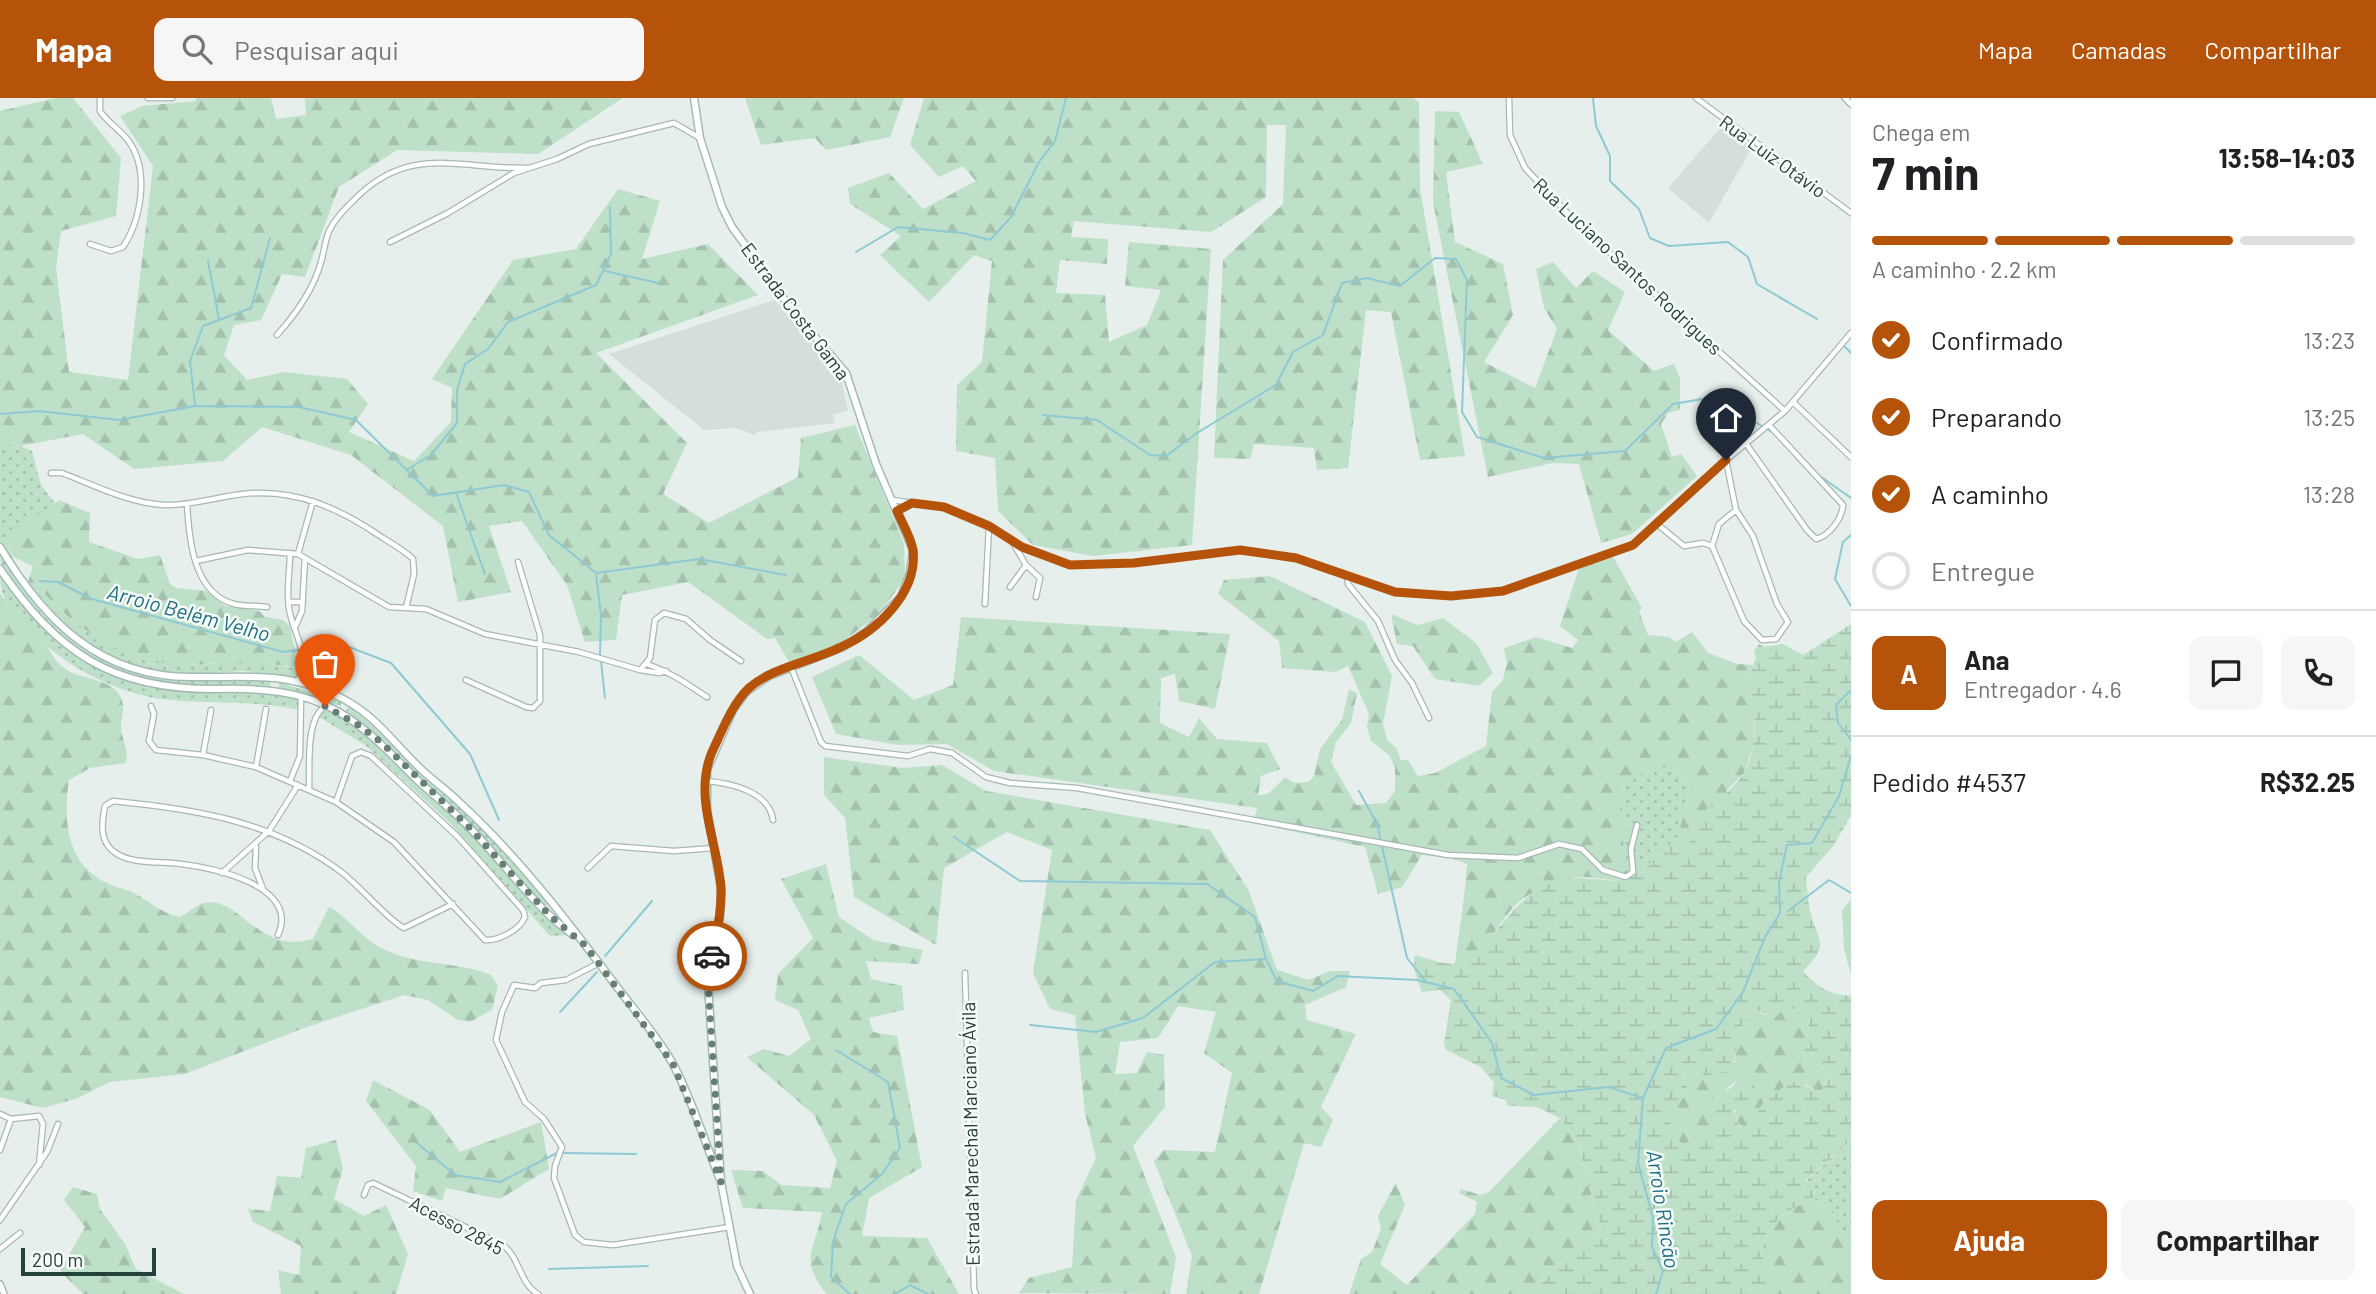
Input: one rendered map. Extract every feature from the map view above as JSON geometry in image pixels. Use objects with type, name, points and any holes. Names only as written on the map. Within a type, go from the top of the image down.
[{"type":"main road","name":"Estrada Costa Gama","points":[[694,98],[700,138],[722,207],[732,227],[795,314],[846,373],[876,464],[913,550],[910,573],[901,597],[866,632],[843,647],[751,686],[741,697],[711,755],[705,781],[721,903],[708,984],[721,1182],[737,1266],[750,1294]]},
{"type":"main road","points":[[0,547],[29,593],[53,621],[104,656],[138,669],[176,676],[244,674],[297,681],[342,698],[381,724],[420,768],[460,803],[550,900],[599,963],[673,1064],[721,1182]]},
{"type":"main road","points":[[0,569],[36,619],[66,645],[107,669],[140,681],[175,687],[276,691],[301,696],[337,711],[382,743],[468,826],[550,916],[585,945]]},
{"type":"main road","points":[[276,691],[275,682],[283,678]]},
{"type":"main road","points":[[337,711],[344,708],[342,698]]},
{"type":"main road","points":[[705,1142],[719,1143]]},
{"type":"street","points":[[90,244],[111,251],[123,247],[139,207],[140,171],[136,155],[125,137],[100,111],[100,98]]},
{"type":"street","points":[[148,98],[172,98]]},
{"type":"street","name":"Rua Luciano Santos Rodrigues","points":[[1509,98],[1510,135],[1525,168],[1578,225],[1785,411]]},
{"type":"street","name":"Rua Luiz Otávio","points":[[1696,98],[1851,213]]},
{"type":"street","points":[[1845,98],[1851,104]]},
{"type":"street","points":[[390,242],[527,168],[589,144],[668,124],[679,125],[700,138]]},
{"type":"street","points":[[277,335],[309,289],[321,263],[330,229],[341,212],[376,179],[395,168],[418,163],[527,168]]},
{"type":"street","points":[[892,500],[944,507],[1070,565],[1134,563],[1240,550],[1296,558],[1395,592],[1451,596],[1503,591],[1633,545],[1726,460],[1770,426],[1794,403],[1851,333]]},
{"type":"street","points":[[1794,403],[1851,457]]},
{"type":"street","points":[[1747,445],[1813,538],[1823,537],[1839,519],[1843,505],[1770,426]]},
{"type":"street","points":[[1726,460],[1735,510],[1753,536],[1777,604],[1786,614],[1785,629],[1776,639],[1762,640],[1744,621],[1712,546],[1719,524],[1735,510]]},
{"type":"street","points":[[51,473],[62,473],[139,501],[187,504],[251,493],[313,501],[350,516],[413,559],[406,608]]},
{"type":"street","points":[[298,554],[313,501]]},
{"type":"street","points":[[897,511],[912,503]]},
{"type":"street","points":[[187,504],[196,561],[203,580],[220,598],[234,604],[267,607]]},
{"type":"street","points":[[1657,524],[1684,546],[1703,543],[1712,546]]},
{"type":"street","points":[[985,604],[989,526]]},
{"type":"street","points":[[1011,540],[1026,565],[1040,578],[1036,597]]},
{"type":"street","points":[[196,561],[248,550],[298,554],[382,604],[436,612],[473,631],[542,647],[579,652],[640,670],[672,672],[707,696]]},
{"type":"street","points":[[290,552],[289,602],[303,671],[297,681]]},
{"type":"street","points":[[296,626],[303,602],[306,558]]},
{"type":"street","points":[[466,680],[533,708],[540,701],[542,647],[533,603],[518,562]]},
{"type":"street","points":[[1010,587],[1026,565]]},
{"type":"street","points":[[1347,575],[1348,584],[1378,621],[1395,660],[1412,683],[1429,718]]},
{"type":"street","points":[[289,602],[303,602]]},
{"type":"street","points":[[640,670],[647,664],[654,620],[664,612],[686,619],[710,640],[741,661]]},
{"type":"street","points":[[302,661],[311,685]]},
{"type":"street","points":[[647,664],[666,671]]},
{"type":"street","points":[[791,667],[825,746],[908,756],[930,749],[953,753],[986,777],[1010,783],[1077,788],[1448,855],[1518,858],[1559,844],[1581,849],[1603,870],[1626,877],[1633,872],[1630,849],[1637,825]]},
{"type":"street","points":[[290,781],[300,756],[301,696]]},
{"type":"street","points":[[151,706],[154,714],[149,741],[153,749],[203,755],[256,767],[309,789],[336,802],[394,842],[485,940],[494,940],[522,925],[525,917],[523,910],[458,837],[370,756],[361,752],[352,756],[336,802]]},
{"type":"street","points":[[309,789],[313,730],[318,713],[325,706]]},
{"type":"street","points":[[256,767],[266,709]]},
{"type":"street","points":[[203,755],[211,710]]},
{"type":"street","points":[[302,728],[313,730]]},
{"type":"street","points":[[705,781],[746,789],[771,813],[773,820]]},
{"type":"street","points":[[222,874],[257,846],[298,785]]},
{"type":"street","points":[[278,936],[283,923],[281,907],[263,890],[222,874],[185,864],[119,856],[109,848],[103,835],[106,806],[113,801],[196,810],[269,831],[340,871],[400,926],[408,928],[453,904]]},
{"type":"street","points":[[257,846],[255,868],[263,890]]},
{"type":"street","points":[[588,868],[611,846],[674,851],[714,848]]},
{"type":"street","points":[[599,963],[566,980],[541,983],[535,988],[517,983],[514,985],[496,1034],[498,1045],[525,1102],[544,1119],[562,1147],[553,1172],[575,1235],[584,1242],[613,1245],[730,1227]]},
{"type":"street","name":"Estrada Marechal Marciano Ávila","points":[[965,973],[976,1294]]},
{"type":"street","points":[[0,1114],[11,1119],[34,1115],[42,1119],[39,1165]]},
{"type":"street","points":[[0,1150],[11,1119]]},
{"type":"street","points":[[0,1220],[39,1165],[58,1124]]},
{"type":"street","name":"Acesso 2845","points":[[365,1195],[368,1185],[373,1183],[503,1245],[512,1255],[529,1287],[538,1294]]},
{"type":"street","points":[[0,1249],[20,1233]]},
{"type":"street","points":[[0,1284],[4,1294]]},
{"type":"shaded area","points":[[1723,125],[1752,147],[1709,223],[1668,188]]},
{"type":"shaded area","points":[[775,300],[841,378],[848,410],[833,415],[835,423],[758,432],[754,435],[736,428],[704,430],[609,354]]},
{"type":"green space","points":[[56,98],[73,98],[121,158],[116,216],[61,231],[56,268],[69,372],[128,380],[153,166],[120,116],[142,106],[196,101],[196,98],[271,98],[276,119],[306,115],[305,98],[623,98],[538,154],[397,150],[339,187],[305,277],[282,274],[261,320],[234,325],[224,355],[247,380],[284,372],[347,379],[368,404],[349,432],[414,461],[451,422],[452,388],[432,379],[513,260],[576,249],[618,189],[660,201],[642,259],[708,244],[758,295],[596,353],[687,443],[663,494],[709,523],[798,477],[801,438],[855,425],[904,544],[905,578],[879,614],[841,643],[789,662],[775,638],[767,639],[688,582],[622,595],[616,640],[585,642],[567,585],[522,521],[489,526],[511,592],[458,602],[443,526],[351,455],[262,427],[223,461],[134,469],[83,434],[21,446],[0,443],[0,111]]},
{"type":"green space","points":[[745,98],[904,98],[890,137],[826,150],[815,138],[761,145]]},
{"type":"green space","points":[[924,98],[1413,98],[1419,102],[1420,188],[1465,456],[1420,460],[1391,312],[1366,310],[1348,468],[1317,470],[1314,448],[1254,444],[1250,459],[1214,458],[1223,260],[1283,204],[1286,125],[1267,125],[1266,197],[1211,232],[1074,221],[1071,237],[1108,239],[1107,264],[1060,260],[1056,293],[1105,295],[1109,342],[1147,325],[1161,290],[1125,286],[1129,242],[1211,249],[1192,545],[1093,556],[1033,545],[998,511],[995,458],[956,451],[957,385],[982,362],[992,261],[974,255],[929,302],[880,255],[901,236],[850,204],[848,188],[889,173],[923,209],[976,181],[963,166],[939,177],[910,145]]},
{"type":"green space","points":[[1435,111],[1459,112],[1483,164],[1446,172],[1455,242],[1503,264],[1513,315],[1484,362],[1535,388],[1557,329],[1544,308],[1536,269],[1553,262],[1576,288],[1593,271],[1625,292],[1608,330],[1654,371],[1674,364],[1680,378],[1680,410],[1668,413],[1661,424],[1672,457],[1681,454],[1697,476],[1632,534],[1601,543],[1579,464],[1553,463],[1488,477],[1433,202]]},
{"type":"green space","points":[[0,443],[21,446],[32,451],[41,485],[55,503],[3,540],[24,578],[72,620],[89,633],[126,652],[167,663],[200,665],[253,662],[301,669],[301,674],[296,678],[242,671],[191,675],[166,673],[121,661],[75,636],[35,597],[0,541]]},
{"type":"green space","points":[[59,500],[90,513],[89,542],[138,559],[160,555],[170,584],[176,588],[206,591],[225,606],[259,611],[265,617],[283,620],[290,626],[298,668],[250,662],[170,664],[128,653],[73,621],[42,591],[35,590],[28,582],[33,566],[14,557],[2,540]]},
{"type":"green space","points":[[0,554],[42,612],[75,641],[144,673],[271,681],[270,687],[217,688],[163,683],[111,669],[87,657],[61,638],[6,576]]},
{"type":"green space","points":[[1612,555],[1642,608],[1639,611],[1648,635],[1669,637],[1676,642],[1692,632],[1708,653],[1737,664],[1753,665],[1747,680],[1754,704],[1754,743],[1744,773],[1727,790],[1691,847],[1666,847],[1678,837],[1690,787],[1678,773],[1663,767],[1642,774],[1623,788],[1620,805],[1622,818],[1633,820],[1632,829],[1622,832],[1626,869],[1640,869],[1665,848],[1649,865],[1622,879],[1571,879],[1528,896],[1514,907],[1481,950],[1455,964],[1467,864],[1451,858],[1422,855],[1402,887],[1378,894],[1365,847],[1254,823],[1257,808],[994,771],[947,744],[898,745],[836,734],[812,677],[859,655],[914,700],[953,685],[961,617],[1230,634],[1215,709],[1179,701],[1175,674],[1161,678],[1160,723],[1189,737],[1199,718],[1217,739],[1267,743],[1280,769],[1261,776],[1258,795],[1268,794],[1285,777],[1294,783],[1308,782],[1314,776],[1320,749],[1342,720],[1349,689],[1357,693],[1351,723],[1336,742],[1331,762],[1356,805],[1386,803],[1395,791],[1395,767],[1389,755],[1371,741],[1367,727],[1369,714],[1348,666],[1335,672],[1282,668],[1279,641],[1218,594],[1224,580],[1270,576],[1365,622],[1392,676],[1383,724],[1387,740],[1396,748],[1401,760],[1408,760],[1418,776],[1435,773],[1486,746],[1492,692],[1503,680],[1507,663],[1504,648],[1536,637],[1572,648],[1578,640],[1560,626],[1580,565]]},
{"type":"green space","points":[[0,572],[40,625],[92,666],[140,682],[294,697],[298,701],[299,710],[264,704],[161,699],[143,696],[109,684],[62,658],[27,628],[5,600]]},
{"type":"green space","points":[[0,593],[62,667],[74,674],[108,685],[120,696],[126,763],[90,768],[69,780],[67,810],[70,839],[75,853],[93,875],[134,893],[174,916],[180,917],[204,903],[217,903],[264,933],[294,942],[313,939],[329,907],[385,950],[411,959],[465,967],[491,975],[498,986],[492,1010],[470,1022],[458,1020],[428,1000],[404,995],[304,1028],[185,1074],[110,1082],[78,1098],[43,1108],[0,1097]]},
{"type":"green space","points":[[1391,614],[1418,625],[1443,618],[1476,643],[1493,673],[1479,686],[1435,679],[1413,646],[1397,644]]},
{"type":"green space","points":[[1851,624],[1851,815],[1834,845],[1806,877],[1810,911],[1820,948],[1803,971],[1824,989],[1851,996],[1851,1140],[1805,1181],[1814,1192],[1813,1200],[1786,1213],[1771,1227],[1766,1236],[1763,1257],[1773,1294],[1537,1294],[1543,1278],[1601,1230],[1577,1141],[1560,1118],[1537,1107],[1508,1106],[1506,1100],[1492,1096],[1494,1083],[1481,1067],[1446,1050],[1444,1043],[1451,1000],[1440,990],[1422,992],[1414,969],[1415,955],[1442,963],[1457,963],[1479,950],[1520,904],[1545,886],[1580,878],[1620,880],[1648,865],[1666,847],[1691,847],[1691,834],[1701,814],[1738,781],[1749,760],[1755,726],[1747,680],[1756,658],[1754,651],[1759,644],[1764,647],[1783,644],[1803,655]],"holes":[[[1787,1005],[1810,1020],[1803,1051],[1805,1061],[1825,1069],[1829,1077],[1821,1092],[1791,1081],[1764,1102],[1745,1131],[1739,1125],[1734,1110],[1749,1101],[1755,1084],[1739,1078],[1731,1088],[1712,1095],[1709,1111],[1716,1123],[1684,1145],[1677,1138],[1670,1124],[1670,1117],[1675,1103],[1688,1090],[1684,1075],[1694,1068],[1705,1076],[1729,1071],[1736,1055],[1740,1031],[1754,1010],[1776,1017]]]},
{"type":"green space","points":[[279,682],[341,702],[341,706],[279,687]]},
{"type":"green space","points":[[349,704],[475,820],[547,905],[544,906],[423,781],[346,711]]},
{"type":"green space","points":[[322,710],[342,717],[408,770],[570,935],[550,936],[451,824],[365,745],[319,717]]},
{"type":"green space","points":[[824,757],[902,768],[942,765],[986,791],[1210,830],[1249,891],[1277,970],[1309,980],[1330,971],[1350,971],[1346,987],[1305,1005],[1307,1020],[1356,1034],[1321,1107],[1333,1120],[1321,1147],[1304,1143],[1259,1294],[1186,1294],[1192,1256],[1154,1161],[1164,1150],[1215,1152],[1232,1073],[1204,1053],[1216,1012],[1178,1006],[1158,1038],[1120,1042],[1115,1074],[1137,1073],[1147,1052],[1164,1055],[1165,1107],[1133,1146],[1176,1257],[1170,1294],[1019,1293],[1029,1278],[1072,1267],[1076,1200],[1096,1158],[1085,1113],[1075,1015],[1050,1009],[1033,973],[1052,850],[1007,832],[944,868],[936,945],[854,897],[845,818],[824,795]]},
{"type":"green space","points":[[1663,767],[1678,773],[1690,787],[1678,837],[1641,869],[1625,869],[1620,823],[1623,788],[1635,775]]},
{"type":"green space","points":[[826,864],[839,917],[873,940],[923,950],[919,964],[866,961],[871,979],[902,986],[904,1010],[869,1018],[873,1032],[897,1036],[922,1167],[869,1198],[862,1236],[927,1238],[959,1294],[827,1294],[813,1272],[811,1262],[822,1212],[743,1208],[731,1170],[763,1171],[781,1185],[830,1188],[837,1161],[814,1115],[747,1057],[764,1049],[789,1056],[811,1039],[798,1010],[775,1000],[778,974],[813,938],[781,879]]},
{"type":"green space","points":[[1851,899],[1851,975],[1844,949],[1842,911]]},
{"type":"green space","points":[[1787,1005],[1810,1020],[1803,1051],[1805,1061],[1825,1069],[1829,1076],[1821,1092],[1805,1085],[1764,1102],[1745,1131],[1736,1113],[1739,1078],[1723,1092],[1716,1123],[1684,1146],[1672,1131],[1669,1117],[1674,1103],[1688,1090],[1684,1075],[1694,1068],[1735,1062],[1739,1033],[1748,1015],[1754,1010],[1765,1015]]},
{"type":"green space","points":[[373,1080],[430,1110],[460,1152],[541,1122],[549,1169],[500,1199],[446,1188],[442,1201],[413,1191],[416,1166],[366,1101]]},
{"type":"green space","points":[[1560,1118],[1577,1141],[1601,1230],[1543,1278],[1537,1294],[1349,1294],[1361,1259],[1372,1252],[1381,1229],[1378,1216],[1396,1183],[1405,1205],[1380,1264],[1407,1285],[1475,1214],[1477,1202],[1459,1193],[1461,1189],[1480,1195],[1489,1192]]},
{"type":"green space","points":[[336,1140],[343,1169],[334,1199],[364,1216],[386,1205],[408,1254],[396,1294],[281,1294],[278,1270],[299,1275],[301,1246],[253,1222],[248,1209],[270,1211],[277,1176],[301,1178],[306,1148]]},
{"type":"green space","points":[[1851,1140],[1851,1234],[1842,1234],[1828,1201],[1813,1200],[1814,1192],[1805,1182]]},
{"type":"green space","points":[[73,1187],[97,1194],[100,1209],[125,1244],[136,1269],[184,1294],[83,1294],[60,1271],[85,1227],[64,1200]]},
{"type":"green space","points":[[1813,1200],[1829,1201],[1842,1234],[1851,1234],[1851,1294],[1773,1294],[1763,1257],[1766,1236],[1778,1219]]},
{"type":"waterway","points":[[856,252],[898,227],[963,233],[990,240],[1011,217],[1039,162],[1055,141],[1066,98]]},
{"type":"waterway","points":[[1593,98],[1596,126],[1610,156],[1610,181],[1639,209],[1650,238],[1669,246],[1728,242],[1748,257],[1757,284],[1817,319]]},
{"type":"waterway","points":[[408,469],[431,455],[457,423],[457,390],[465,364],[488,349],[508,322],[596,285],[611,254],[610,207]]},
{"type":"waterway","points":[[195,405],[190,361],[203,326],[251,308],[270,238]]},
{"type":"waterway","points":[[1043,415],[1097,420],[1150,455],[1166,456],[1197,433],[1276,385],[1293,352],[1323,335],[1342,283],[1367,278],[1400,286],[1435,258],[1456,259],[1467,280],[1462,412],[1477,437],[1544,458],[1625,451],[1673,404],[1714,397],[1775,434]]},
{"type":"waterway","points":[[208,261],[219,319]]},
{"type":"waterway","points":[[605,271],[658,283]]},
{"type":"waterway","points":[[1845,347],[1851,353]]},
{"type":"waterway","points":[[0,414],[39,411],[119,420],[195,406],[299,407],[356,420],[433,496],[504,485],[529,492],[549,535],[596,573],[699,559],[786,575]]},
{"type":"waterway","points":[[1817,474],[1851,498]]},
{"type":"waterway","points":[[456,493],[485,574]]},
{"type":"waterway","name":"Arroio Rincão","points":[[1851,535],[1843,542],[1835,579],[1851,606]]},
{"type":"waterway","points":[[596,574],[601,616],[600,655]]},
{"type":"waterway","name":"Arroio Belém Velho","points":[[40,581],[58,582],[92,599],[283,652],[341,644],[391,663],[470,754],[499,820]]},
{"type":"waterway","points":[[601,661],[605,698]]},
{"type":"waterway","name":"Arroio Rincão","points":[[1851,690],[1836,705],[1838,723],[1851,740]]},
{"type":"waterway","name":"Arroio Rincão","points":[[1656,1294],[1663,1271],[1652,1247],[1653,1218],[1638,1163],[1643,1098],[1666,1048],[1716,1029],[1743,992],[1765,937],[1780,913],[1779,882],[1787,845],[1812,843],[1839,796],[1851,756]]},
{"type":"waterway","points":[[1359,791],[1377,824],[1407,958],[1426,982]]},
{"type":"waterway","points":[[954,837],[1020,881],[1207,884],[1255,917],[1266,959],[1277,981],[1313,991],[1338,976],[1417,980],[1454,989],[1492,1043],[1501,1078],[1534,1095],[1608,1087],[1643,1098]]},
{"type":"waterway","points":[[1788,911],[1829,880],[1851,893]]},
{"type":"waterway","points":[[605,956],[652,901]]},
{"type":"waterway","points":[[1030,1025],[1096,1032],[1143,1018],[1215,962],[1266,959]]},
{"type":"waterway","points":[[560,1012],[597,972]]},
{"type":"waterway","points":[[836,1050],[888,1082],[900,1148],[882,1174],[846,1204],[833,1241],[831,1277],[850,1294]]},
{"type":"waterway","points":[[417,1143],[455,1175],[500,1182],[557,1153]]},
{"type":"waterway","points":[[563,1153],[636,1154]]},
{"type":"waterway","points":[[549,1269],[648,1266]]},
{"type":"waterway","points":[[895,1294],[910,1285],[928,1294]]},
{"type":"way so far","points":[[325,706],[337,711],[382,743],[468,826],[556,922],[585,945],[673,1064],[721,1182],[708,984],[712,956]]},
{"type":"route","points":[[712,956],[720,916],[721,888],[705,790],[711,755],[733,710],[751,686],[769,676],[843,647],[866,632],[901,597],[910,573],[913,550],[897,511],[912,503],[944,507],[989,526],[1022,547],[1070,565],[1134,563],[1240,550],[1296,558],[1395,592],[1451,596],[1503,591],[1541,575],[1633,545],[1726,460]]}]
